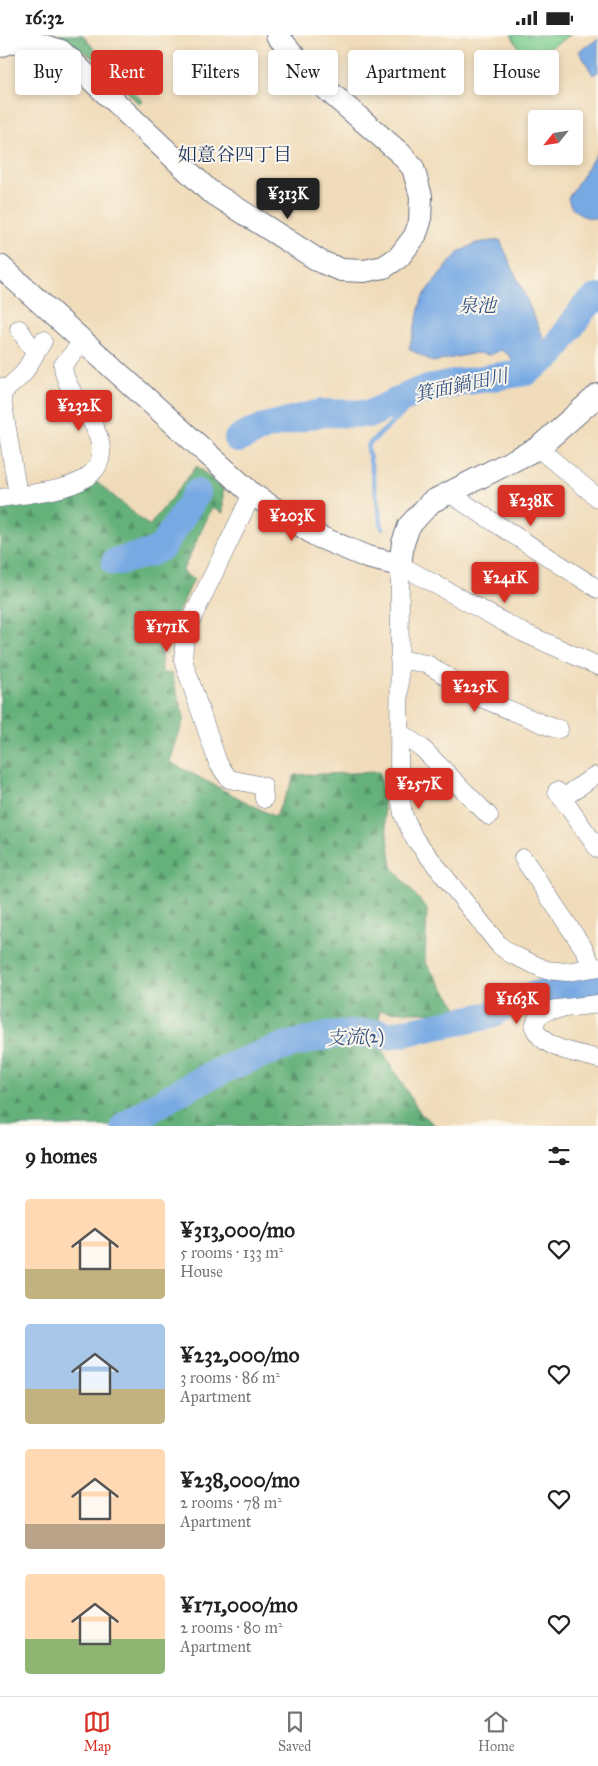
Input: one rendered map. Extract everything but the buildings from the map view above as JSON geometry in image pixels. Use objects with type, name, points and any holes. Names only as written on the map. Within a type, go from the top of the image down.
[{"type":"street","points":[[0,46],[18,41],[29,41],[61,51],[208,190],[320,262],[342,270],[379,269],[399,257],[408,247],[418,229],[422,207],[420,188],[413,167],[401,154],[327,91],[301,65],[277,35]]},
{"type":"street","points":[[0,266],[252,494],[317,536],[367,557],[400,565],[433,581],[522,632],[598,666]]},
{"type":"street","points":[[18,495],[1,391],[18,368],[39,347],[19,329]]},
{"type":"street","points":[[0,498],[69,487],[83,481],[96,466],[102,454],[98,432],[64,377],[63,365],[82,342]]},
{"type":"street","points":[[523,858],[595,968],[567,972],[546,970],[511,955],[493,939],[427,857],[407,826],[399,797],[400,565],[403,543],[409,526],[431,502],[447,492],[538,448],[598,395]]},
{"type":"street","points":[[538,448],[598,498]]},
{"type":"street","points":[[447,492],[598,589]]},
{"type":"street","points":[[252,494],[185,633],[183,660],[218,763],[229,779],[263,786],[264,799]]},
{"type":"street","points":[[399,659],[427,664],[481,698],[559,729]]},
{"type":"street","points":[[399,732],[422,748],[489,816]]},
{"type":"street","points":[[594,776],[560,795],[598,849]]},
{"type":"street","points":[[598,1004],[549,1009],[538,1016],[534,1027],[537,1036],[548,1045],[598,1059]]},
{"type":"green space","points":[[59,35],[83,35],[95,50],[91,50],[91,57]]},
{"type":"green space","points":[[511,35],[570,35],[547,50],[520,50]]},
{"type":"green space","points":[[130,95],[137,95],[143,101],[139,104]]},
{"type":"green space","points":[[197,466],[223,489],[223,513],[212,508],[182,572],[194,579],[173,623],[160,630],[162,673],[172,674],[184,718],[170,762],[275,817],[295,775],[379,772],[392,867],[427,909],[425,962],[461,1013],[379,1011],[382,1051],[421,1114],[436,1126],[0,1126],[0,507],[75,494],[97,482],[149,526]]},
{"type":"water","points":[[598,39],[598,72],[593,75],[579,51]]},
{"type":"water","points":[[598,151],[597,219],[578,214],[572,208],[568,198]]},
{"type":"water","name":"泉池","points":[[500,240],[545,341],[531,358],[516,365],[509,355],[501,350],[490,355],[476,353],[433,362],[409,349],[422,298],[445,268],[459,252],[476,243]]},
{"type":"waterway","name":"箕面鍋田川","points":[[238,439],[264,427],[320,413],[370,414],[419,391],[526,372],[552,354],[585,306],[598,297]]},
{"type":"waterway","points":[[382,528],[368,449],[369,444],[430,389]]},
{"type":"waterway","name":"箕面鍋田川","points":[[115,562],[150,553],[162,547],[197,493]]},
{"type":"waterway","name":"支流(2)","points":[[125,1126],[172,1096],[197,1083],[248,1060],[300,1042],[347,1034],[381,1033],[387,1036],[491,1015],[515,1000],[551,991],[598,985]]},
{"type":"district","name":"如意谷四丁目","points":[[235,154]]}]
